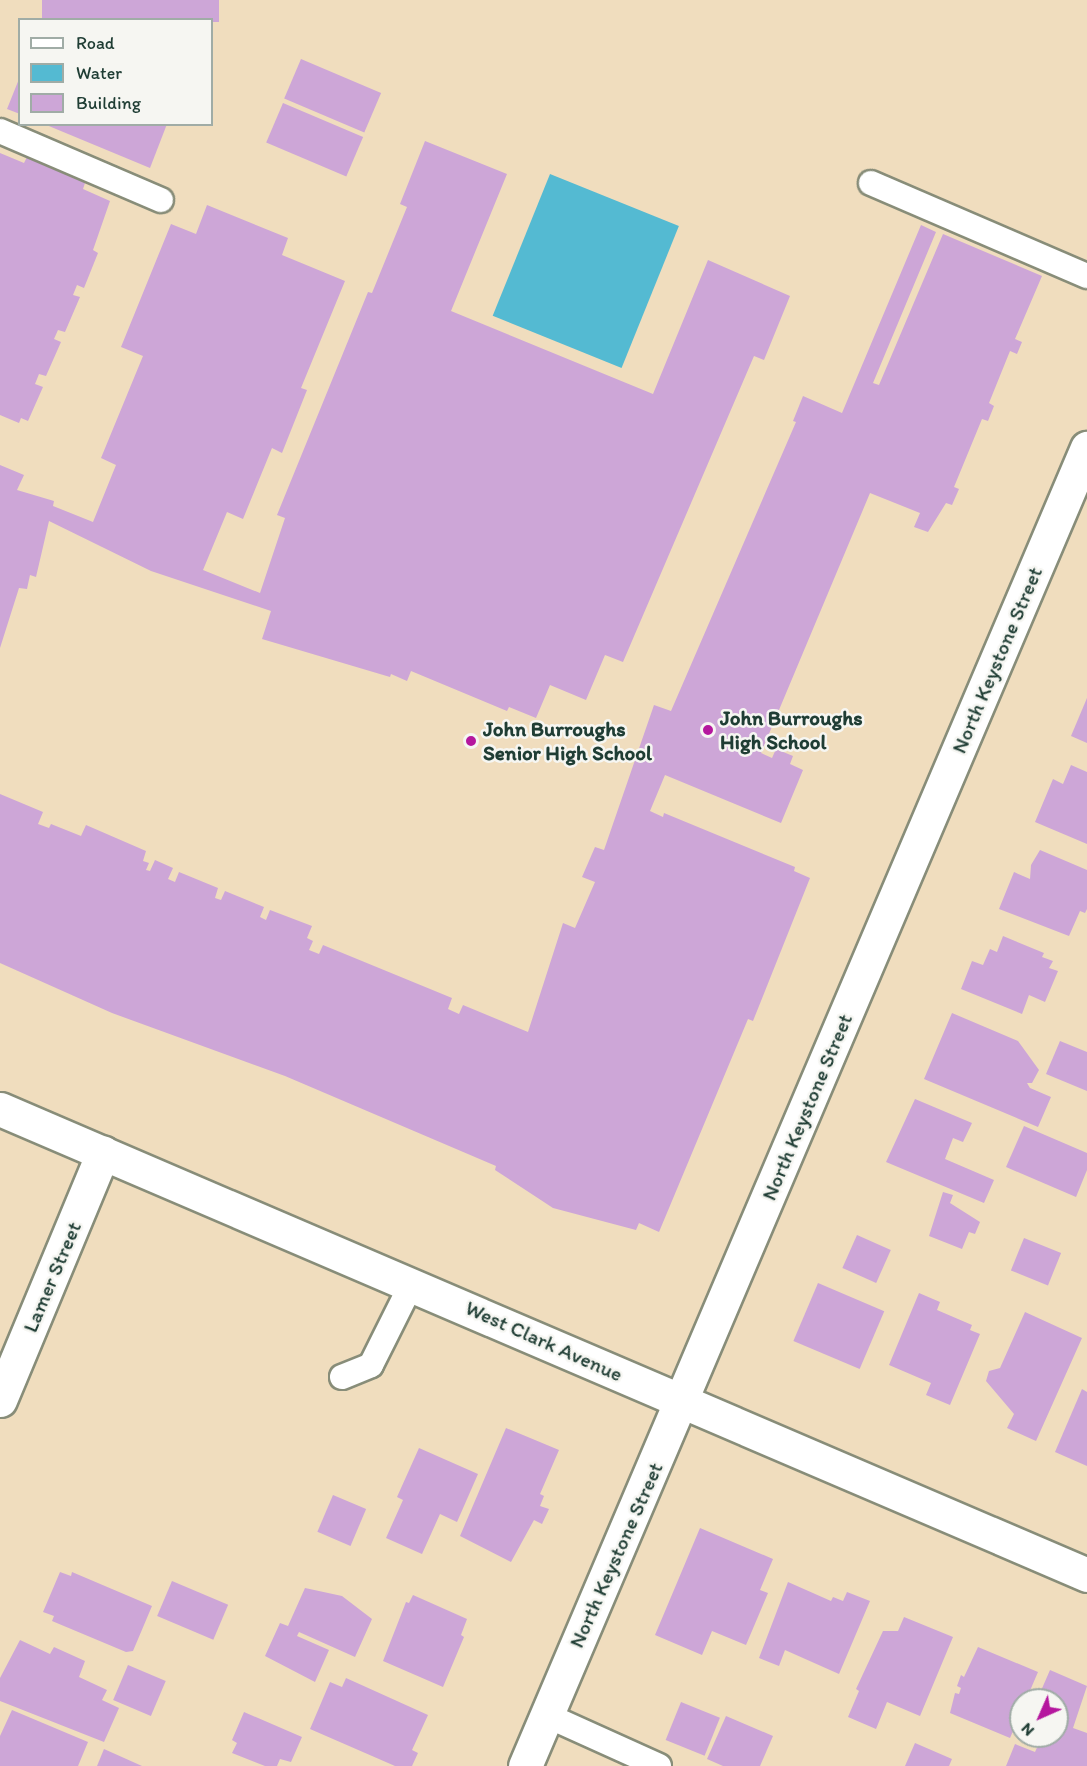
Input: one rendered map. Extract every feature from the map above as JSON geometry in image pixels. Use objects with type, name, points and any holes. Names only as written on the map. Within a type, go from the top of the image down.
[{"type":"street","name":"North Keystone Street","points":[[525,1766],[683,1402],[1087,448]]},
{"type":"street","name":"West Clark Avenue","points":[[0,1109],[412,1283],[1087,1575]]},
{"type":"street","name":"Lamer Street","points":[[0,1400],[103,1154]]},
{"type":"lane","points":[[0,131],[161,200]]},
{"type":"lane","points":[[871,183],[1087,276]]},
{"type":"lane","points":[[342,1377],[371,1365],[412,1283]]},
{"type":"lane","points":[[546,1715],[659,1766]]},
{"type":"water","points":[[550,174],[679,226],[622,368],[493,316]]},
{"type":"building","points":[[42,0],[219,0],[219,22],[213,22],[213,18],[42,18]]},
{"type":"building","points":[[301,59],[381,93],[364,133],[284,99]]},
{"type":"building","points":[[18,82],[18,113],[7,109]]},
{"type":"building","points":[[283,103],[363,137],[346,177],[266,143]]},
{"type":"building","points":[[49,126],[166,126],[150,168]]},
{"type":"building","points":[[425,141],[507,174],[451,311],[653,394],[708,260],[790,296],[764,360],[754,356],[623,662],[605,655],[586,700],[550,685],[536,718],[509,707],[507,711],[411,671],[407,681],[391,674],[390,677],[262,639],[271,611],[151,571],[49,521],[36,577],[30,575],[27,589],[19,588],[0,648],[0,465],[24,475],[17,490],[54,501],[53,506],[93,522],[116,465],[101,458],[143,356],[121,347],[171,224],[196,234],[207,205],[288,238],[282,255],[345,281],[301,388],[307,390],[282,453],[272,448],[243,519],[227,512],[203,570],[260,593],[285,518],[277,515],[368,292],[372,293],[407,207],[400,204]]},
{"type":"building","points":[[0,153],[24,163],[28,155],[86,180],[83,189],[110,201],[93,250],[98,253],[84,288],[77,285],[73,295],[80,297],[65,332],[58,330],[54,339],[61,342],[46,376],[39,374],[35,384],[43,387],[28,421],[21,418],[19,423],[0,415]]},
{"type":"building","name":"John Burroughs High School","points":[[921,225],[936,232],[873,383],[879,385],[943,234],[1042,276],[1015,339],[1022,342],[1017,354],[1010,351],[989,403],[994,406],[988,421],[982,419],[954,487],[959,489],[952,505],[946,503],[928,532],[914,527],[920,513],[870,493],[761,753],[772,758],[776,749],[793,756],[790,764],[803,770],[781,823],[665,775],[650,811],[663,817],[664,813],[795,867],[794,871],[810,878],[753,1021],[748,1019],[659,1232],[639,1223],[636,1230],[553,1208],[495,1170],[496,1166],[285,1076],[112,1013],[0,963],[0,794],[43,812],[38,824],[49,828],[51,824],[81,836],[86,825],[146,851],[143,861],[149,863],[146,870],[150,871],[155,860],[173,868],[168,879],[175,882],[179,872],[218,888],[215,898],[221,900],[225,891],[264,907],[260,917],[266,920],[270,910],[312,926],[307,938],[313,941],[309,950],[319,954],[323,945],[452,998],[448,1009],[459,1014],[463,1005],[528,1032],[563,923],[575,928],[595,882],[582,877],[595,847],[604,850],[654,705],[671,711],[796,422],[793,421],[803,396],[842,413]]},
{"type":"building","points":[[1087,698],[1087,743],[1071,736]]},
{"type":"building","points":[[1071,765],[1087,772],[1087,844],[1035,822],[1053,779],[1063,784]]},
{"type":"building","points":[[1040,850],[1087,870],[1087,909],[1085,913],[1080,911],[1069,936],[999,909],[1014,872],[1030,879],[1031,865]]},
{"type":"building","points":[[1003,936],[1044,953],[1042,957],[1053,961],[1049,968],[1058,971],[1045,1002],[1029,995],[1022,1014],[961,989],[972,961],[983,965],[990,949],[997,952]]},
{"type":"building","points":[[952,1013],[1018,1041],[1039,1070],[1032,1083],[1027,1083],[1030,1088],[1051,1097],[1038,1127],[924,1079]]},
{"type":"building","points":[[1060,1041],[1087,1052],[1087,1091],[1046,1074]]},
{"type":"building","points":[[915,1099],[972,1123],[963,1142],[953,1138],[945,1159],[994,1180],[984,1203],[886,1162]]},
{"type":"building","points":[[1024,1126],[1087,1153],[1087,1170],[1076,1197],[1006,1167]]},
{"type":"building","points":[[943,1192],[953,1195],[950,1203],[980,1222],[975,1234],[969,1232],[962,1249],[929,1236]]},
{"type":"building","points":[[857,1235],[891,1250],[876,1283],[842,1268]]},
{"type":"building","points":[[1024,1238],[1061,1253],[1048,1285],[1011,1270]]},
{"type":"building","points":[[818,1283],[884,1311],[860,1369],[793,1341]]},
{"type":"building","points":[[919,1293],[940,1302],[937,1310],[972,1325],[970,1330],[980,1334],[950,1405],[926,1395],[931,1383],[889,1365]]},
{"type":"building","points":[[1025,1312],[1082,1338],[1036,1441],[1007,1428],[1014,1414],[986,1381],[989,1371],[1000,1368]]},
{"type":"building","points":[[1082,1389],[1087,1392],[1087,1466],[1055,1452]]},
{"type":"building","points":[[506,1428],[559,1450],[540,1494],[544,1496],[540,1506],[549,1509],[542,1524],[534,1520],[511,1562],[460,1536]]},
{"type":"building","points":[[419,1448],[478,1474],[457,1522],[440,1514],[422,1554],[386,1538],[403,1500],[397,1497]]},
{"type":"building","points":[[333,1495],[366,1509],[351,1546],[317,1532]]},
{"type":"building","points":[[700,1528],[773,1559],[760,1590],[768,1593],[746,1645],[712,1631],[702,1655],[655,1635]]},
{"type":"building","points":[[60,1572],[71,1576],[72,1572],[152,1606],[133,1651],[126,1652],[52,1621],[54,1616],[43,1612]]},
{"type":"building","points":[[172,1581],[228,1605],[213,1640],[157,1616]]},
{"type":"building","points":[[788,1582],[831,1601],[833,1597],[843,1601],[847,1592],[870,1601],[839,1674],[785,1650],[779,1666],[759,1658]]},
{"type":"building","points":[[305,1588],[342,1596],[372,1619],[355,1657],[299,1632],[297,1636],[329,1650],[315,1682],[265,1656],[280,1623],[288,1626]]},
{"type":"building","points":[[413,1595],[467,1619],[461,1635],[464,1637],[443,1687],[383,1661],[406,1602],[409,1603]]},
{"type":"building","points":[[904,1617],[953,1637],[920,1716],[887,1702],[876,1729],[848,1717],[859,1691],[856,1689],[883,1631],[898,1631]]},
{"type":"building","points":[[20,1640],[50,1654],[54,1647],[85,1661],[79,1677],[107,1690],[102,1700],[119,1708],[104,1742],[0,1701],[0,1678]]},
{"type":"building","points":[[978,1647],[1038,1672],[1031,1688],[1009,1688],[1009,1738],[950,1713],[955,1693],[959,1694],[961,1688],[957,1686],[961,1675],[964,1677]]},
{"type":"building","points":[[128,1665],[166,1681],[151,1716],[113,1700]]},
{"type":"building","points":[[1050,1670],[1087,1686],[1073,1728],[1087,1733],[1087,1766],[1006,1766],[1013,1748],[1025,1748],[1035,1752],[1037,1748],[1069,1748],[1069,1688],[1042,1688]]},
{"type":"building","points":[[346,1678],[428,1715],[412,1750],[418,1753],[412,1766],[395,1766],[310,1729],[330,1682],[342,1687]]},
{"type":"building","points":[[681,1702],[720,1718],[705,1756],[666,1740]]},
{"type":"building","points":[[12,1710],[88,1742],[78,1766],[0,1766],[0,1736]]},
{"type":"building","points":[[244,1712],[302,1737],[291,1762],[280,1759],[277,1766],[265,1766],[232,1753],[237,1743],[232,1740]]},
{"type":"building","points":[[726,1716],[773,1736],[760,1766],[723,1766],[707,1759]]},
{"type":"building","points":[[915,1743],[952,1759],[949,1766],[905,1766]]},
{"type":"building","points":[[104,1749],[142,1766],[97,1766]]},
{"type":"place","name":"John Burroughs High School","points":[[708,730]]},
{"type":"place","name":"John Burroughs Senior High School","points":[[471,741]]}]
